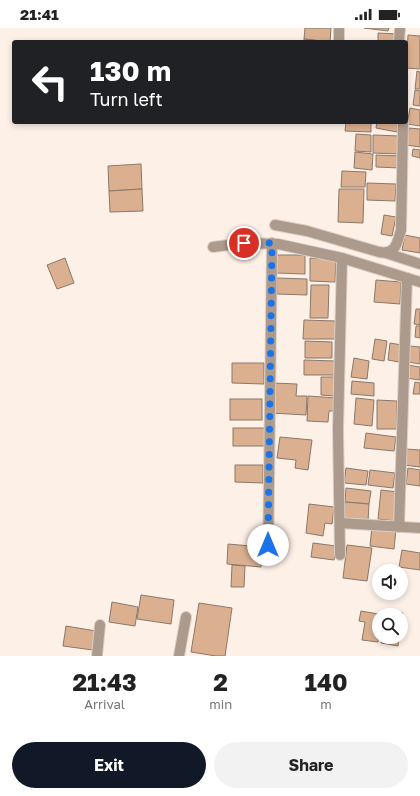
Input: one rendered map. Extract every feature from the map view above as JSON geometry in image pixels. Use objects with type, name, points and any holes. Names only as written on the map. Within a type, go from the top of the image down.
[{"type":"street","points":[[339,28],[339,40]]},
{"type":"street","points":[[399,40],[400,28]]},
{"type":"street","points":[[386,253],[393,250],[397,245],[400,230],[403,124]]},
{"type":"street","points":[[275,225],[307,231],[420,264]]},
{"type":"street","points":[[213,247],[244,243],[272,243],[342,258],[420,282]]},
{"type":"street","points":[[268,560],[272,243]]},
{"type":"street","points":[[340,555],[338,429],[342,258]]},
{"type":"street","points":[[399,527],[407,278]]},
{"type":"street","points":[[340,523],[420,528]]},
{"type":"street","points":[[180,656],[186,617]]},
{"type":"street","points":[[97,656],[100,625]]},
{"type":"building","points":[[305,28],[331,28],[330,40],[304,39]]},
{"type":"building","points":[[364,28],[389,28],[388,31]]},
{"type":"building","points":[[378,33],[397,34],[397,40],[378,40]]},
{"type":"building","points":[[408,35],[420,36],[420,69],[408,68]]},
{"type":"building","points":[[417,71],[420,72],[420,89],[415,89]]},
{"type":"building","points":[[415,90],[420,91],[420,106],[413,105]]},
{"type":"building","points":[[410,108],[420,110],[420,126],[407,124]]},
{"type":"building","points":[[346,124],[371,124],[371,132],[345,131]]},
{"type":"building","points":[[377,124],[399,124],[397,132],[376,128]]},
{"type":"building","points":[[409,128],[420,129],[420,147],[406,145]]},
{"type":"building","points":[[356,134],[371,135],[371,152],[355,151]]},
{"type":"building","points":[[373,135],[400,136],[400,154],[373,153]]},
{"type":"building","points":[[413,149],[420,150],[420,158],[412,156]]},
{"type":"building","points":[[355,152],[373,154],[372,170],[354,168]]},
{"type":"building","points":[[376,155],[401,156],[400,168],[376,167]]},
{"type":"building","points":[[141,164],[142,189],[109,191],[108,166]]},
{"type":"building","points":[[342,171],[366,172],[365,187],[341,187]]},
{"type":"building","points":[[367,183],[396,184],[395,201],[367,200]]},
{"type":"building","points":[[142,189],[143,211],[110,212],[109,191]]},
{"type":"building","points":[[339,189],[364,189],[363,223],[338,222]]},
{"type":"building","points":[[384,215],[396,217],[392,236],[381,234]]},
{"type":"building","points":[[405,235],[420,238],[420,253],[402,250]]},
{"type":"building","points":[[276,255],[305,255],[305,274],[276,273]]},
{"type":"building","points":[[65,258],[74,283],[57,289],[47,265]]},
{"type":"building","points":[[310,258],[336,259],[335,282],[310,281]]},
{"type":"building","points":[[277,278],[307,279],[307,295],[277,294]]},
{"type":"building","points":[[376,280],[401,282],[400,304],[374,302]]},
{"type":"building","points":[[311,285],[329,285],[328,318],[310,318]]},
{"type":"building","points":[[416,309],[420,309],[420,325],[414,324]]},
{"type":"building","points":[[304,320],[336,321],[335,339],[303,339]]},
{"type":"building","points":[[416,326],[420,326],[420,338],[415,337]]},
{"type":"building","points":[[375,339],[387,341],[384,361],[372,359]]},
{"type":"building","points":[[305,341],[332,342],[332,358],[305,358]]},
{"type":"building","points":[[390,343],[402,345],[399,362],[388,360]]},
{"type":"building","points":[[410,346],[420,347],[420,364],[408,362]]},
{"type":"building","points":[[354,358],[369,361],[367,379],[351,377]]},
{"type":"building","points":[[304,360],[336,361],[335,375],[304,375]]},
{"type":"building","points":[[232,363],[264,363],[264,384],[232,383]]},
{"type":"building","points":[[407,365],[420,367],[420,380],[405,378]]},
{"type":"building","points":[[321,377],[335,377],[335,396],[321,395]]},
{"type":"building","points":[[352,381],[374,383],[374,396],[351,394]]},
{"type":"building","points":[[415,382],[420,383],[420,394],[413,394]]},
{"type":"building","points":[[273,383],[297,384],[296,396],[307,396],[306,415],[271,413]]},
{"type":"building","points":[[308,396],[337,398],[336,411],[329,411],[328,422],[307,421]]},
{"type":"building","points":[[356,398],[374,400],[372,426],[354,424]]},
{"type":"building","points":[[230,399],[262,399],[262,420],[230,420]]},
{"type":"building","points":[[377,400],[397,401],[397,429],[377,429]]},
{"type":"building","points":[[233,428],[266,428],[266,446],[233,446]]},
{"type":"building","points":[[366,433],[396,437],[394,451],[364,448]]},
{"type":"building","points":[[280,437],[312,440],[308,470],[295,468],[296,460],[277,458]]},
{"type":"building","points":[[406,449],[420,450],[420,467],[404,465]]},
{"type":"building","points":[[235,465],[263,465],[263,483],[235,482]]},
{"type":"building","points":[[346,468],[368,471],[366,485],[344,483]]},
{"type":"building","points":[[408,468],[420,470],[420,486],[406,484]]},
{"type":"building","points":[[370,470],[395,473],[393,488],[368,485]]},
{"type":"building","points":[[346,488],[371,491],[369,504],[345,502]]},
{"type":"building","points":[[381,490],[398,492],[395,521],[378,519]]},
{"type":"building","points":[[345,502],[369,504],[368,522],[343,520]]},
{"type":"building","points":[[309,504],[334,507],[332,524],[325,523],[323,536],[306,533]]},
{"type":"building","points":[[372,526],[396,529],[394,549],[370,546]]},
{"type":"building","points":[[313,543],[336,546],[334,560],[311,557]]},
{"type":"building","points":[[228,544],[262,547],[261,567],[227,564]]},
{"type":"building","points":[[347,545],[372,548],[367,581],[343,578]]},
{"type":"building","points":[[402,550],[420,553],[420,570],[408,568],[408,564],[400,564]]},
{"type":"building","points":[[232,565],[245,566],[244,587],[231,587]]},
{"type":"building","points":[[141,595],[174,600],[171,624],[137,619]]},
{"type":"building","points":[[112,602],[138,607],[135,626],[109,622]]},
{"type":"building","points":[[199,603],[232,608],[225,656],[191,652]]},
{"type":"building","points":[[361,611],[372,613],[372,641],[362,640],[365,622],[359,621]]},
{"type":"building","points":[[66,626],[96,631],[93,650],[63,646]]},
{"type":"building","points":[[387,644],[398,644],[398,646]]},
{"type":"route","points":[[244,243],[272,243],[268,545]]}]
